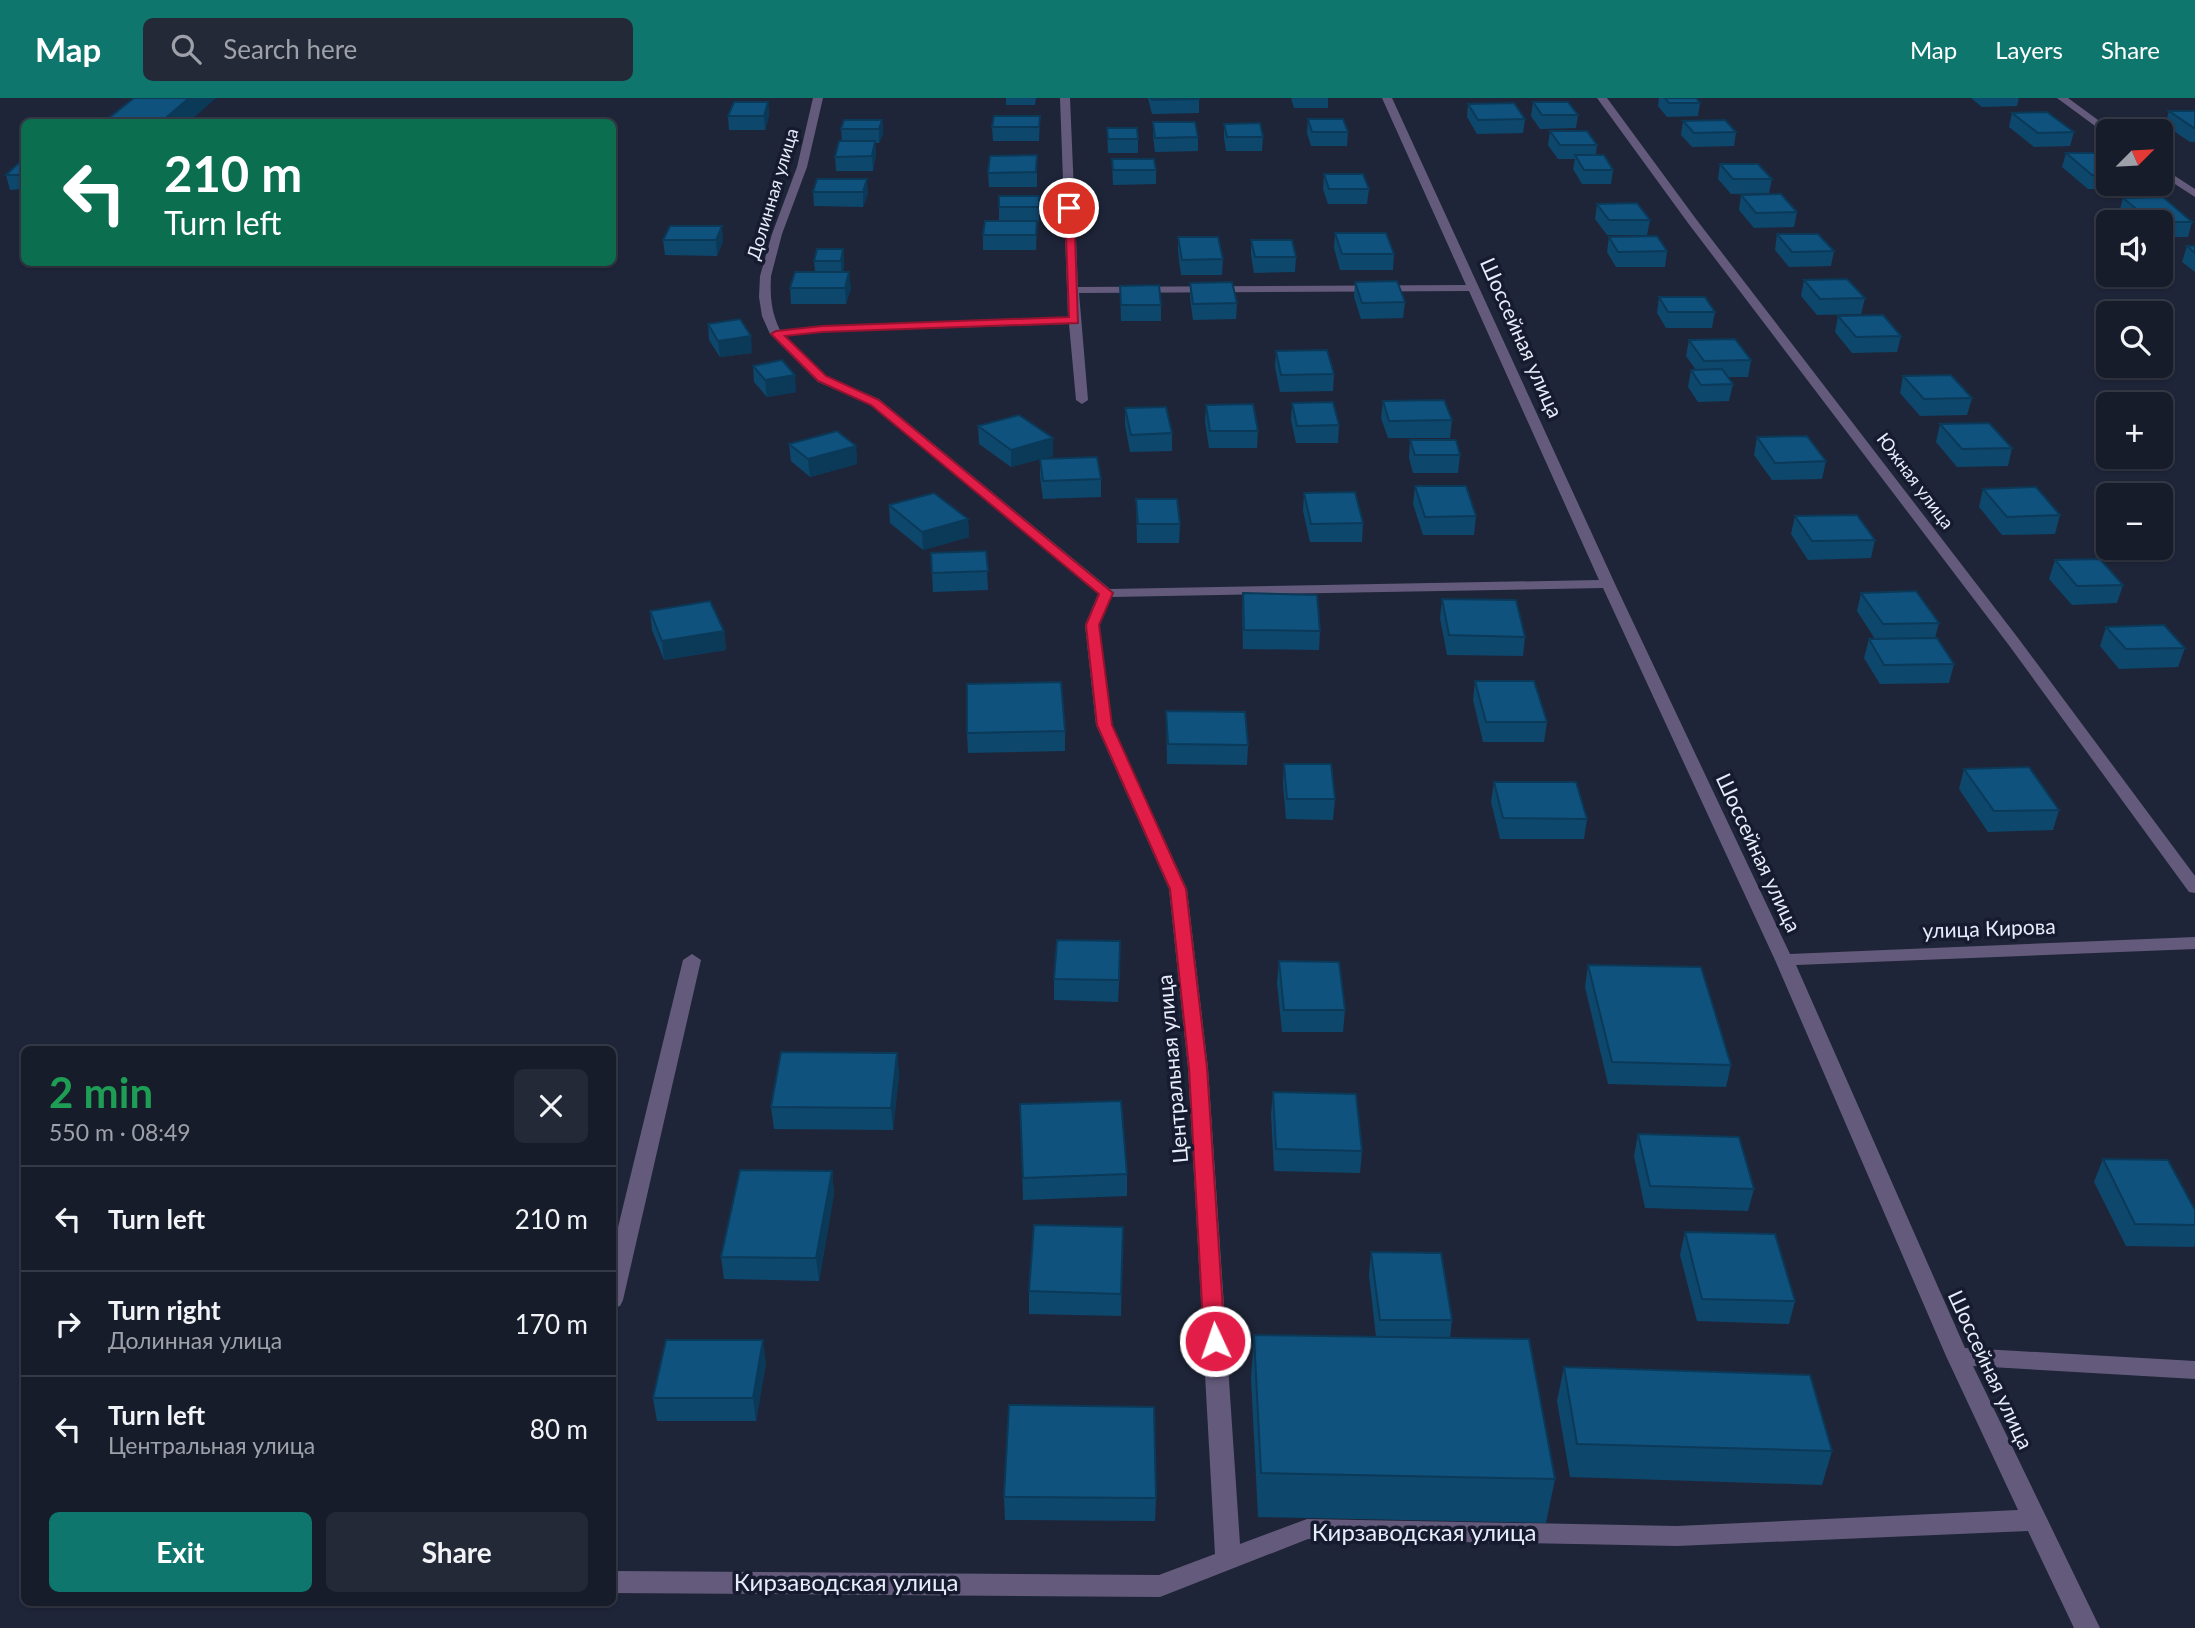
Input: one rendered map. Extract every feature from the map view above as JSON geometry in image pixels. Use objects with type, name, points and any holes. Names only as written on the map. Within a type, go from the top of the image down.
[{"type":"street","name":"Долинная улица","points":[[776,334],[766,319],[767,275],[776,233],[799,177],[818,98]]},
{"type":"street","points":[[1065,98],[1074,320],[1082,400]]},
{"type":"street","name":"Шоссейная улица","points":[[1387,98],[1608,584],[1784,960],[1957,1356],[2087,1628]]},
{"type":"street","name":"Южная улица","points":[[1602,98],[1709,243],[2013,641],[2195,888]]},
{"type":"street","points":[[2062,98],[2096,123]]},
{"type":"street","points":[[2174,179],[2195,194]]},
{"type":"street","points":[[1073,290],[1473,288]]},
{"type":"street","points":[[776,334],[822,329],[1074,320]]},
{"type":"street","points":[[776,334],[822,379],[875,402],[1106,593],[1608,584]]},
{"type":"street","name":"Центральная улица","points":[[1106,593],[1092,625],[1104,725],[1178,889],[1198,1068],[1228,1560]]},
{"type":"street","name":"улица Кирова","points":[[1784,960],[2195,943]]},
{"type":"street","points":[[616,1283],[692,960]]},
{"type":"street","points":[[1957,1356],[2195,1370]]},
{"type":"street","name":"Кирзаводская улица","points":[[616,1582],[1160,1586],[1307,1529],[1677,1536],[2035,1520]]},
{"type":"building","points":[[134,98],[189,98],[164,119],[108,119]]},
{"type":"building","points":[[1151,98],[1199,98],[1199,99],[1152,100]]},
{"type":"building","points":[[1665,98],[1696,98],[1700,103],[1669,103]]},
{"type":"building","points":[[734,102],[768,102],[764,116],[728,116]]},
{"type":"building","points":[[1533,102],[1568,102],[1578,115],[1542,115]]},
{"type":"building","points":[[1514,103],[1525,119],[1478,120],[1468,104]]},
{"type":"building","points":[[2169,111],[2195,111],[2195,128],[2194,128]]},
{"type":"building","points":[[2047,112],[2074,132],[2038,133],[2012,113]]},
{"type":"building","points":[[994,116],[1040,116],[1039,127],[992,127]]},
{"type":"building","points":[[1308,119],[1343,119],[1348,132],[1312,132]]},
{"type":"building","points":[[844,120],[882,120],[879,129],[841,129]]},
{"type":"building","points":[[1725,120],[1736,132],[1694,133],[1683,121]]},
{"type":"building","points":[[1153,122],[1195,122],[1198,137],[1155,138]]},
{"type":"building","points":[[1260,123],[1263,137],[1227,137],[1224,124]]},
{"type":"building","points":[[1107,128],[1137,128],[1138,139],[1108,139]]},
{"type":"building","points":[[1550,131],[1587,131],[1597,145],[1560,145]]},
{"type":"building","points":[[839,141],[875,141],[872,156],[835,157]]},
{"type":"building","points":[[2066,153],[2096,153],[2096,175],[2092,175]]},
{"type":"building","points":[[1037,155],[1036,172],[988,173],[990,156]]},
{"type":"building","points":[[1575,155],[1604,155],[1613,170],[1584,170]]},
{"type":"building","points":[[1112,159],[1154,159],[1156,170],[1113,170]]},
{"type":"building","points":[[21,161],[21,175],[6,175]]},
{"type":"building","points":[[1720,164],[1758,164],[1772,179],[1733,179]]},
{"type":"building","points":[[1324,174],[1363,174],[1369,189],[1329,189]]},
{"type":"building","points":[[817,179],[867,179],[863,192],[813,192]]},
{"type":"building","points":[[1781,194],[1797,212],[1756,213],[1741,195]]},
{"type":"building","points":[[999,196],[1039,196],[1039,207],[999,207]]},
{"type":"building","points":[[2163,197],[2192,222],[2173,222],[2173,210],[2138,210],[2123,198]]},
{"type":"building","points":[[1637,203],[1650,220],[1609,220],[1597,204]]},
{"type":"building","points":[[985,221],[1037,221],[1036,235],[983,235]]},
{"type":"building","points":[[670,226],[722,226],[716,240],[663,240]]},
{"type":"building","points":[[1335,233],[1386,233],[1394,254],[1342,254]]},
{"type":"building","points":[[1777,234],[1818,234],[1834,251],[1792,252]]},
{"type":"building","points":[[1657,236],[1667,251],[1618,252],[1609,237]]},
{"type":"building","points":[[1178,237],[1218,237],[1223,259],[1182,260]]},
{"type":"building","points":[[1251,240],[1292,240],[1296,257],[1255,257]]},
{"type":"building","points":[[817,249],[843,249],[841,261],[814,261]]},
{"type":"building","points":[[795,272],[849,272],[845,288],[790,288]]},
{"type":"building","points":[[1847,279],[1865,298],[1820,299],[1804,280]]},
{"type":"building","points":[[1397,281],[1405,302],[1362,303],[1355,282]]},
{"type":"building","points":[[1232,282],[1237,303],[1193,304],[1190,283]]},
{"type":"building","points":[[1159,285],[1161,305],[1121,305],[1120,286]]},
{"type":"building","points":[[1659,297],[1705,297],[1715,312],[1668,312]]},
{"type":"building","points":[[1883,315],[1901,336],[1856,337],[1838,316]]},
{"type":"building","points":[[740,319],[751,336],[718,341],[708,324]]},
{"type":"building","points":[[1735,339],[1751,360],[1704,361],[1689,340]]},
{"type":"building","points":[[1327,350],[1334,374],[1281,375],[1276,351]]},
{"type":"building","points":[[782,360],[795,375],[765,380],[753,366]]},
{"type":"building","points":[[1722,369],[1733,384],[1701,385],[1691,370]]},
{"type":"building","points":[[1951,375],[1972,398],[1924,399],[1903,376]]},
{"type":"building","points":[[1444,400],[1452,420],[1389,421],[1383,401]]},
{"type":"building","points":[[1333,402],[1339,425],[1297,426],[1292,403]]},
{"type":"building","points":[[1253,404],[1258,431],[1210,431],[1206,405]]},
{"type":"building","points":[[1166,407],[1172,433],[1131,435],[1125,408]]},
{"type":"building","points":[[1019,415],[1053,438],[1011,450],[978,426]]},
{"type":"building","points":[[1989,423],[2012,448],[1962,449],[1940,424]]},
{"type":"building","points":[[837,431],[856,446],[808,459],[789,444]]},
{"type":"building","points":[[1807,436],[1826,461],[1775,463],[1757,437]]},
{"type":"building","points":[[1410,440],[1456,440],[1460,455],[1415,455]]},
{"type":"building","points":[[1097,457],[1101,479],[1043,481],[1040,459]]},
{"type":"building","points":[[1415,486],[1466,486],[1476,516],[1425,517]]},
{"type":"building","points":[[2036,487],[2060,515],[2007,517],[1983,489]]},
{"type":"building","points":[[1355,492],[1363,523],[1311,524],[1304,493]]},
{"type":"building","points":[[934,493],[968,519],[922,532],[889,505]]},
{"type":"building","points":[[1136,499],[1177,499],[1180,524],[1138,524]]},
{"type":"building","points":[[1857,515],[1875,540],[1812,541],[1795,516]]},
{"type":"building","points":[[986,551],[988,571],[932,573],[931,553]]},
{"type":"building","points":[[2055,560],[2101,560],[2123,585],[2077,586]]},
{"type":"building","points":[[1916,591],[1939,623],[1883,624],[1861,593]]},
{"type":"building","points":[[1243,593],[1317,595],[1320,631],[1244,630]]},
{"type":"building","points":[[1442,599],[1516,600],[1525,637],[1449,635]]},
{"type":"building","points":[[710,601],[724,631],[662,641],[650,611]]},
{"type":"building","points":[[2164,625],[2185,648],[2126,649],[2106,627]]},
{"type":"building","points":[[1937,638],[1954,664],[1884,665],[1869,639]]},
{"type":"building","points":[[1475,681],[1534,681],[1547,722],[1486,722]]},
{"type":"building","points":[[1061,682],[1065,731],[967,733],[967,684]]},
{"type":"building","points":[[1166,711],[1245,712],[1248,745],[1168,744]]},
{"type":"building","points":[[1284,764],[1331,764],[1335,799],[1287,799]]},
{"type":"building","points":[[2029,767],[2059,810],[1994,811],[1964,769]]},
{"type":"building","points":[[1494,782],[1576,782],[1587,819],[1503,818]]},
{"type":"building","points":[[1057,940],[1120,941],[1119,980],[1054,979]]},
{"type":"building","points":[[1279,961],[1339,962],[1345,1010],[1284,1010]]},
{"type":"building","points":[[1588,965],[1701,967],[1731,1065],[1612,1062]]},
{"type":"building","points":[[781,1052],[897,1053],[891,1108],[771,1107]]},
{"type":"building","points":[[1273,1092],[1356,1094],[1362,1151],[1276,1149]]},
{"type":"building","points":[[1121,1101],[1127,1174],[1023,1178],[1020,1104]]},
{"type":"building","points":[[1638,1134],[1739,1137],[1754,1189],[1650,1186]]},
{"type":"building","points":[[2103,1159],[2168,1160],[2195,1210],[2195,1225],[2135,1224]]},
{"type":"building","points":[[740,1170],[832,1171],[816,1258],[721,1257]]},
{"type":"building","points":[[1034,1225],[1123,1227],[1121,1294],[1029,1291]]},
{"type":"building","points":[[1685,1232],[1775,1234],[1795,1301],[1702,1299]]},
{"type":"building","points":[[1371,1252],[1441,1253],[1452,1320],[1380,1320]]},
{"type":"building","points":[[1254,1335],[1529,1339],[1555,1479],[1261,1473]]},
{"type":"building","points":[[666,1340],[763,1340],[753,1398],[653,1398]]},
{"type":"building","points":[[1564,1367],[1810,1375],[1832,1451],[1577,1444]]},
{"type":"building","points":[[1009,1405],[1154,1407],[1156,1498],[1004,1497]]},
{"type":"route","points":[[1069,208],[1074,320],[822,329],[776,334],[822,379],[875,402],[1106,593],[1092,625],[1104,725],[1178,889],[1198,1068],[1215,1341]]}]
